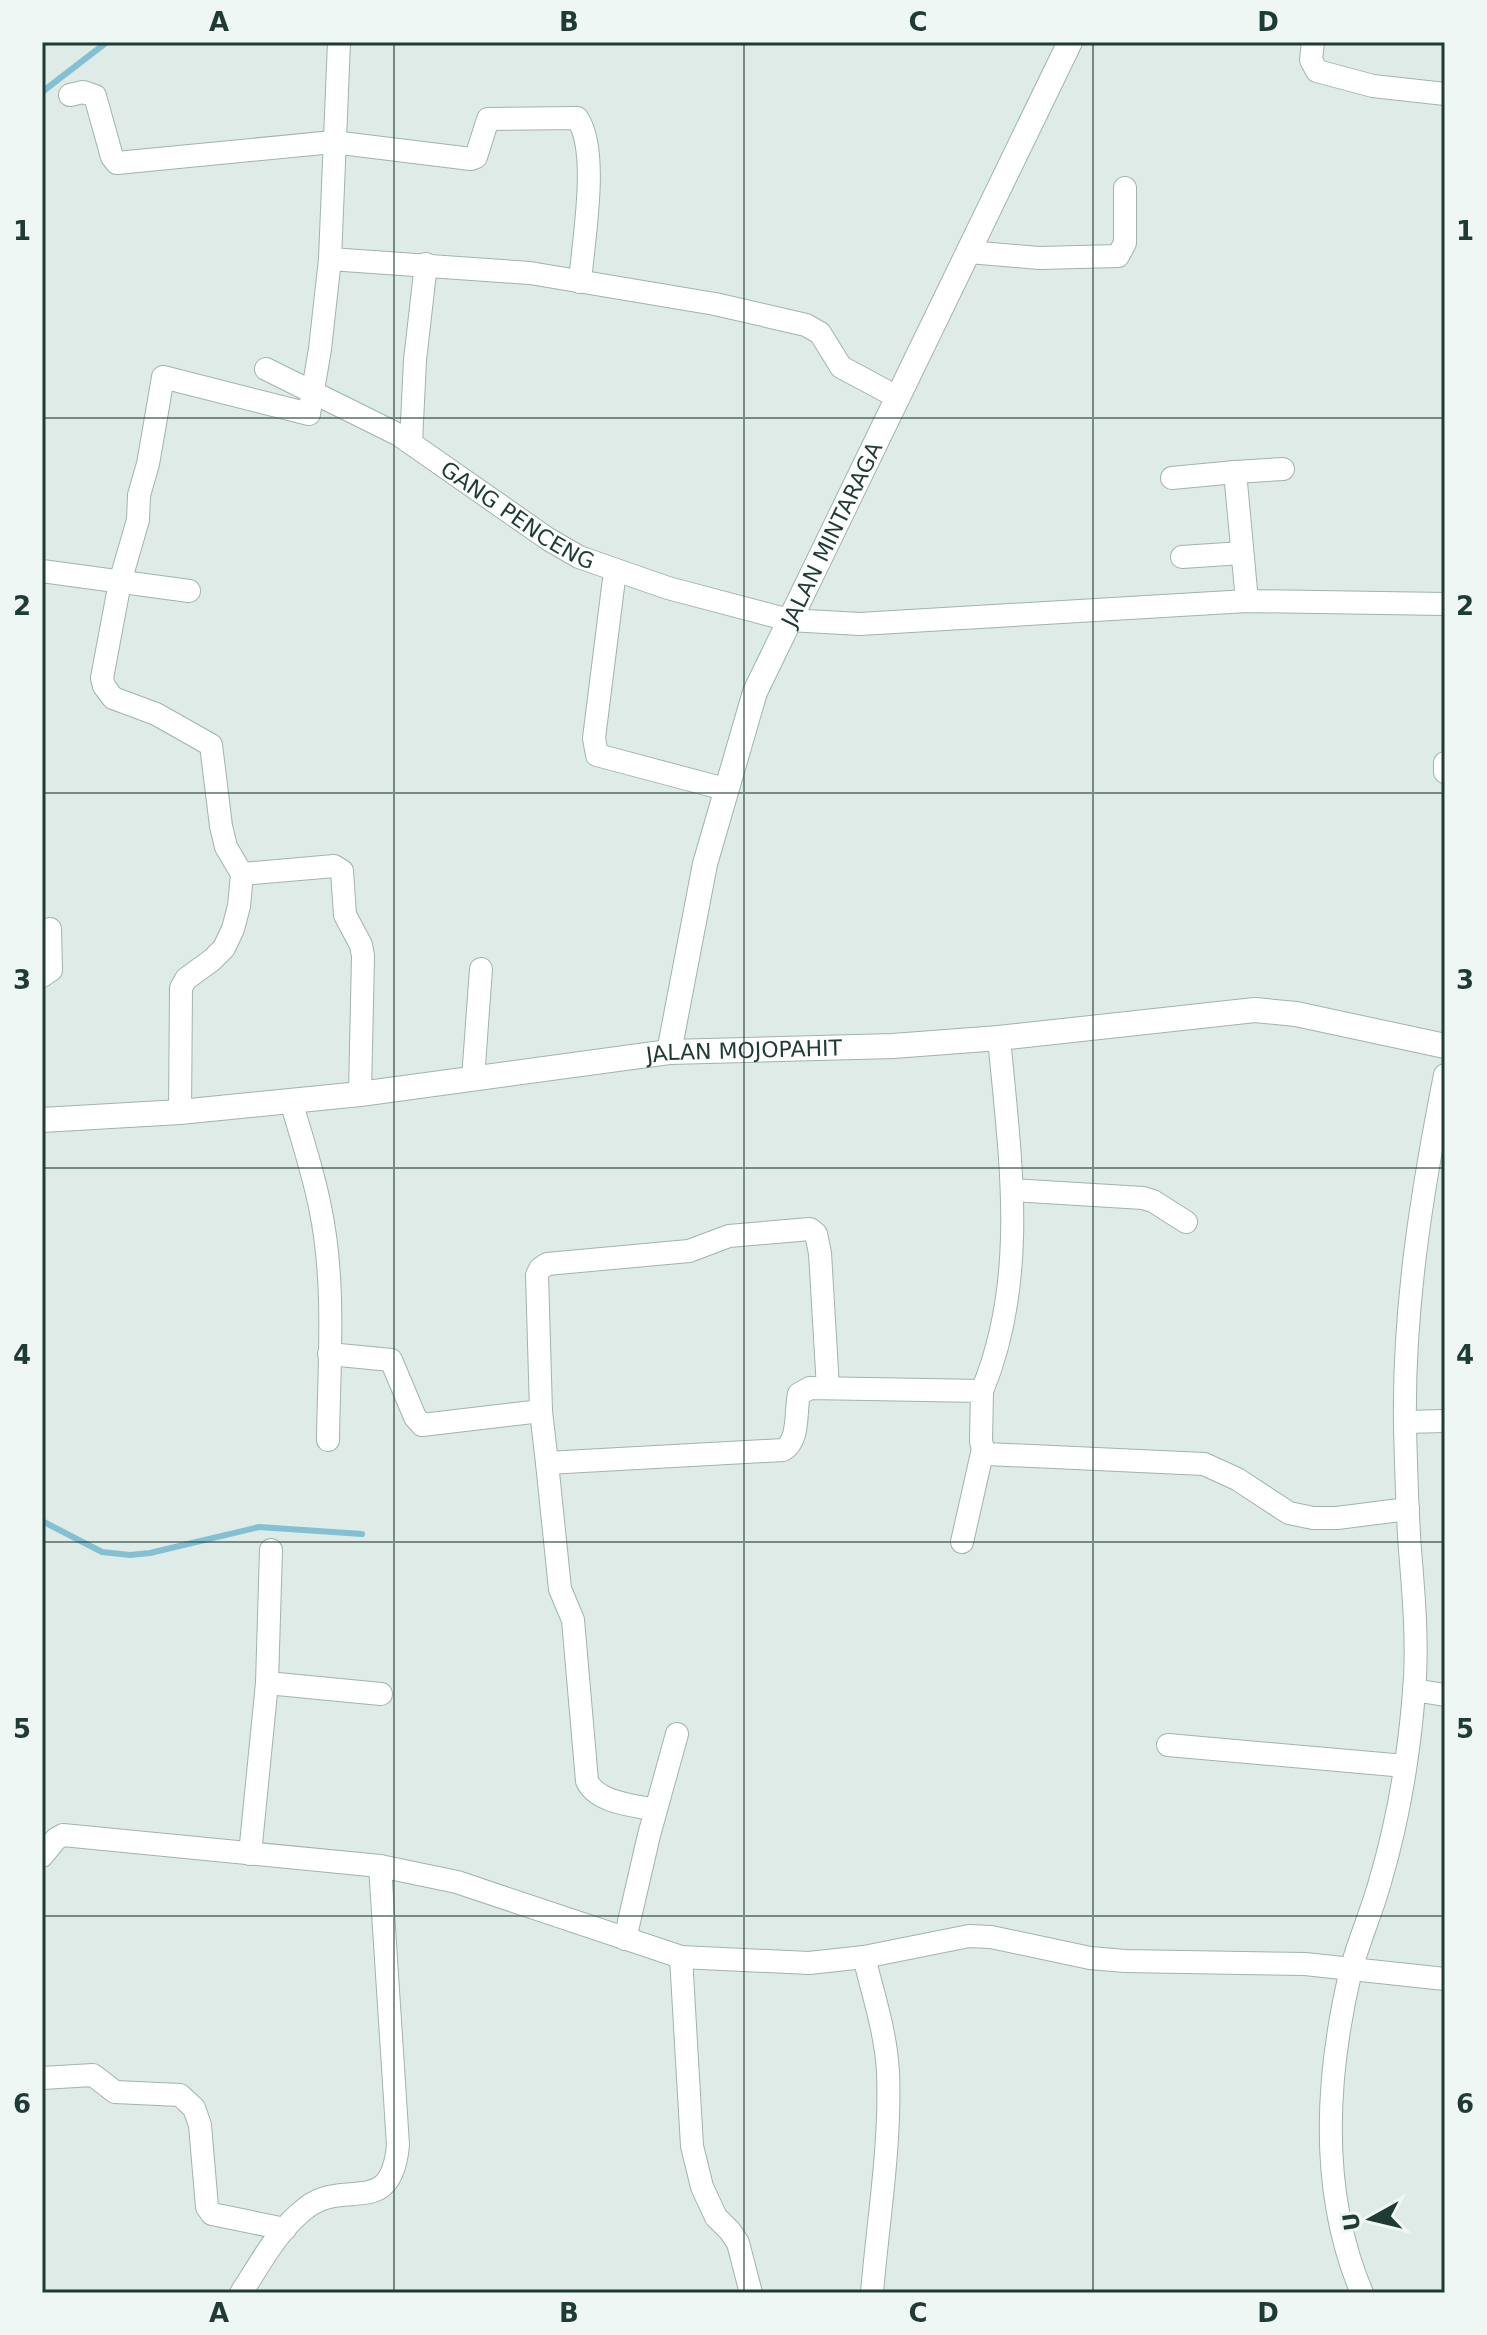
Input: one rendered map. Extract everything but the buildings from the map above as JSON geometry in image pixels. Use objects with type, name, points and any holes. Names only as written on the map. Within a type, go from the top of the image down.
[{"type":"street","points":[[180,1112],[181,988],[186,979],[212,960],[229,939],[239,906],[242,874],[226,847],[211,745],[156,714],[113,698],[102,678],[120,582],[138,520],[139,495],[148,464],[163,377],[309,414],[330,259],[339,42]]},
{"type":"street","name":"JALAN MINTARAGA","points":[[669,1052],[705,864],[755,692],[1070,42]]},
{"type":"street","points":[[1313,42],[1311,60],[1317,71],[1373,86],[1445,94]]},
{"type":"street","points":[[70,95],[83,92],[95,96],[112,157],[117,163],[333,142],[471,159],[476,157],[488,119],[577,118],[583,128],[590,160],[580,282]]},
{"type":"street","points":[[969,252],[1039,258],[1118,256],[1125,243],[1125,188]]},
{"type":"street","points":[[330,259],[530,273],[715,304],[814,327],[841,367],[897,397]]},
{"type":"street","points":[[411,443],[415,360],[426,264]]},
{"type":"street","name":"GANG PENCENG","points":[[266,369],[411,443],[548,539],[579,557],[615,571],[789,620],[823,624],[876,623],[1247,601],[1445,604]]},
{"type":"street","points":[[1172,478],[1283,469]]},
{"type":"street","points":[[1235,472],[1247,601]]},
{"type":"street","points":[[1182,557],[1242,553]]},
{"type":"street","points":[[42,571],[189,591]]},
{"type":"street","points":[[615,571],[594,744],[597,755],[725,789]]},
{"type":"street","points":[[1445,763],[1445,772]]},
{"type":"street","points":[[242,874],[334,866],[342,871],[345,915],[361,945],[363,956],[360,1094]]},
{"type":"street","points":[[42,976],[51,970],[50,929]]},
{"type":"street","points":[[473,1079],[481,969]]},
{"type":"street","name":"JALAN MOJOPAHIT","points":[[42,1120],[180,1112],[360,1094],[669,1052],[893,1046],[999,1038],[1255,1010],[1286,1012],[1445,1046]]},
{"type":"street","points":[[962,1542],[983,1449],[982,1391],[1000,1341],[1010,1287],[1014,1235],[999,1038]]},
{"type":"street","points":[[1362,2293],[1346,2256],[1336,2199],[1331,2133],[1332,2079],[1352,1968],[1381,1880],[1405,1766],[1414,1690],[1405,1422],[1416,1236],[1445,1075]]},
{"type":"street","points":[[291,1101],[320,1208],[329,1285],[328,1440]]},
{"type":"street","points":[[1012,1190],[1143,1198],[1186,1222]]},
{"type":"street","points":[[655,1810],[600,1796],[587,1781],[573,1620],[560,1589],[541,1411],[537,1275],[547,1264],[689,1251],[729,1236],[812,1230],[816,1234],[820,1253],[828,1388]]},
{"type":"street","points":[[329,1354],[391,1360],[415,1417],[422,1425],[541,1411]]},
{"type":"street","points":[[547,1463],[783,1450],[794,1437],[799,1394],[810,1388],[982,1391]]},
{"type":"street","points":[[1405,1422],[1445,1421]]},
{"type":"street","points":[[983,1449],[987,1454],[997,1456],[1204,1464],[1237,1479],[1289,1513],[1313,1518],[1408,1509]]},
{"type":"street","points":[[250,1854],[267,1683],[271,1550]]},
{"type":"street","points":[[267,1683],[381,1694]]},
{"type":"street","points":[[1414,1690],[1445,1695]]},
{"type":"street","points":[[625,1939],[655,1810],[677,1734]]},
{"type":"street","points":[[1168,1745],[1405,1766]]},
{"type":"street","points":[[42,1856],[63,1835],[380,1866],[457,1882],[681,1957],[809,1963],[864,1957],[969,1936],[991,1937],[1090,1958],[1352,1968],[1445,1979]]},
{"type":"street","points":[[241,2293],[285,2229],[307,2206],[384,2186],[396,2165],[398,2145],[380,1866]]},
{"type":"street","points":[[681,1957],[692,2146],[702,2187],[716,2217],[738,2243],[751,2293]]},
{"type":"street","points":[[864,1957],[888,2070],[887,2119],[872,2293]]},
{"type":"street","points":[[42,2078],[93,2075],[115,2092],[180,2095],[194,2108],[200,2125],[207,2207],[212,2214],[285,2229]]},
{"type":"waterway","points":[[42,92],[107,42]]},
{"type":"waterway","points":[[42,1521],[102,1552],[130,1555],[259,1527],[362,1534]]}]
